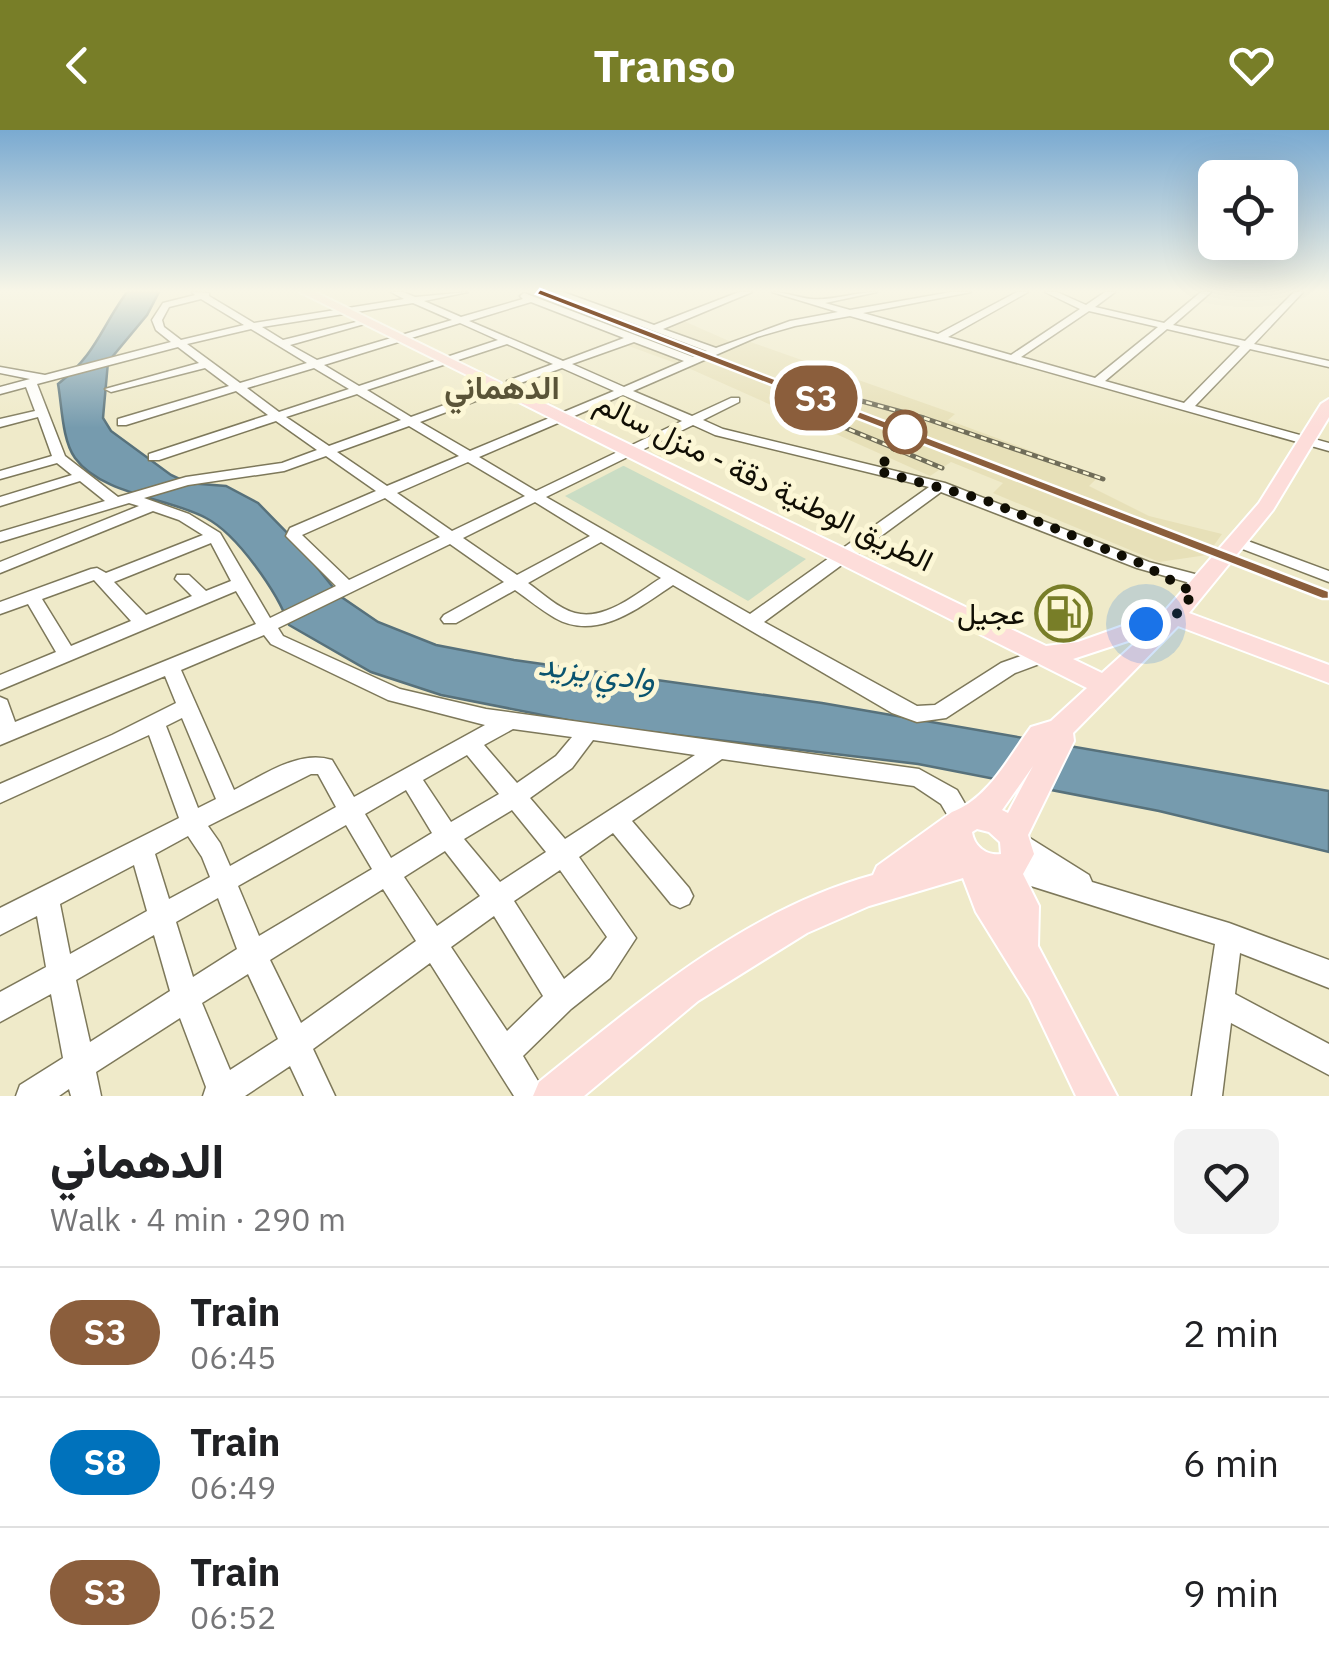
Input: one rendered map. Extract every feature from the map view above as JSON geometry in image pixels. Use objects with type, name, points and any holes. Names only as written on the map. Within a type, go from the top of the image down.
[{"type":"main road","name":"الطريق الوطنية دقة - منزل سالم","points":[[402,338],[1106,686]]},
{"type":"main road","points":[[1097,1096],[1022,950],[990,910],[980,887],[999,856],[1020,788],[1053,735],[1175,616],[1238,542],[1278,490],[1304,440],[1326,413]]},
{"type":"main road","points":[[1044,655],[1094,646],[1175,616],[1329,674]]},
{"type":"main road","points":[[865,892],[1020,788]]},
{"type":"main road","points":[[966,822],[996,821],[999,856]]},
{"type":"main road","points":[[966,822],[958,845],[999,856]]},
{"type":"main road","points":[[552,1096],[684,988],[795,922],[865,892],[999,856]]},
{"type":"street","points":[[171,337],[278,417],[564,616],[588,622],[618,612],[672,578]]},
{"type":"street","points":[[0,391],[204,337]]},
{"type":"street","points":[[270,337],[749,624],[868,692],[916,714],[939,713],[1008,668],[1044,655]]},
{"type":"street","points":[[281,344],[307,337]]},
{"type":"street","points":[[122,422],[405,337]]},
{"type":"street","points":[[502,337],[732,437],[940,486],[1199,588]]},
{"type":"street","points":[[676,337],[715,351]]},
{"type":"street","points":[[346,590],[294,533],[750,337]]},
{"type":"street","points":[[946,337],[1329,448]]},
{"type":"street","points":[[1014,357],[1044,337]]},
{"type":"street","points":[[1098,382],[1151,337]]},
{"type":"street","points":[[1214,337],[1329,364]]},
{"type":"street","points":[[1187,407],[1256,337]]},
{"type":"street","points":[[0,537],[186,482],[284,468],[634,338],[692,361]]},
{"type":"street","points":[[154,457],[509,340]]},
{"type":"street","points":[[111,389],[207,364]]},
{"type":"street","points":[[0,370],[48,379]]},
{"type":"street","points":[[30,384],[59,458],[82,476],[131,501],[184,517],[215,536],[266,627],[291,648],[395,695],[510,720],[919,778],[949,797],[966,822]]},
{"type":"street","points":[[0,705],[4,736],[266,627],[735,400]]},
{"type":"street","points":[[0,423],[42,413]]},
{"type":"street","points":[[25,529],[7,500],[3,474],[59,458]]},
{"type":"street","points":[[7,500],[82,476]]},
{"type":"street","points":[[749,624],[940,486]]},
{"type":"street","points":[[0,568],[131,501]]},
{"type":"street","points":[[106,579],[215,536]]},
{"type":"street","points":[[450,619],[601,536]]},
{"type":"street","points":[[1238,542],[1328,574]]},
{"type":"street","points":[[0,608],[92,573],[106,579],[144,624]]},
{"type":"street","points":[[182,579],[204,598]]},
{"type":"street","points":[[0,683],[242,582]]},
{"type":"street","points":[[32,596],[68,655]]},
{"type":"street","points":[[170,666],[228,802]]},
{"type":"street","points":[[0,794],[119,742],[187,706]]},
{"type":"street","points":[[0,1008],[510,720]]},
{"type":"street","points":[[154,721],[192,822],[212,850],[253,955],[320,1096]]},
{"type":"street","points":[[31,1096],[554,771],[588,732]]},
{"type":"street","points":[[469,742],[510,796],[564,856],[624,938],[600,968],[505,1053]]},
{"type":"street","points":[[141,848],[186,998],[222,1095],[497,898],[720,750]]},
{"type":"street","points":[[0,922],[228,802],[298,768],[316,765],[329,770],[387,873],[532,1096]]},
{"type":"street","points":[[409,777],[447,836],[497,898],[561,999]]},
{"type":"street","points":[[616,819],[680,896]]},
{"type":"street","points":[[999,856],[1329,974]]},
{"type":"street","points":[[46,898],[86,1096]]},
{"type":"street","points":[[1206,1096],[1229,936]]},
{"type":"street","points":[[1219,1001],[1329,1060]]},
{"type":"shaded area","points":[[624,337],[720,337],[738,345],[748,341],[955,414],[948,420],[1099,476],[1089,486],[1149,516],[1222,534],[1207,555],[1159,562],[993,493],[1003,483],[951,462],[930,476],[686,367],[615,341]]},
{"type":"green space","points":[[623,466],[806,559],[748,601],[565,496]]},
{"type":"water","name":"وادي يزيد","points":[[99,337],[129,337],[108,362],[103,418],[111,431],[171,475],[188,483],[226,486],[258,503],[301,547],[340,596],[378,622],[436,645],[514,660],[822,703],[1329,791],[1329,852],[1159,811],[918,764],[593,725],[441,695],[371,672],[289,625],[255,566],[218,526],[191,511],[102,480],[75,458],[65,432],[58,384]]},
{"type":"railway","points":[[657,337],[1087,502]]},
{"type":"railway","points":[[843,396],[924,418],[1103,479]]},
{"type":"railway","points":[[796,402],[836,424],[942,468]]},
{"type":"railway","points":[[1080,500],[1329,595]]},
{"type":"train","name":"S3","points":[[657,337],[1329,595]]},
{"type":"place","name":"عجيل","points":[[1064,614]]},
{"type":"district","name":"الدهماني","points":[[502,388]]},
{"type":"route","points":[[905,432],[878,471],[985,500],[1142,564],[1162,579],[1194,593],[1175,616],[1146,624]]}]
